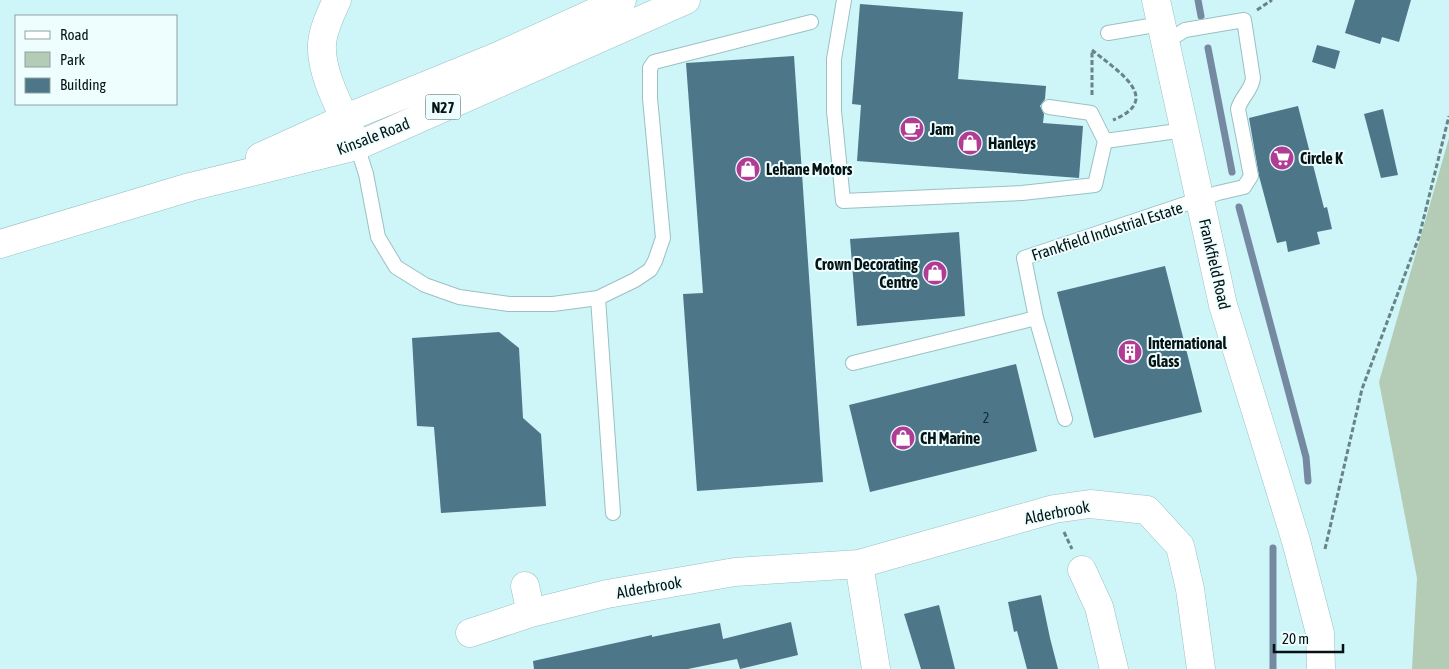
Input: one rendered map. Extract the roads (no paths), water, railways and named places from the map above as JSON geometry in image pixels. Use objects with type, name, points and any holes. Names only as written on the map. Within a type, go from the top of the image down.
[{"type":"main road","points":[[337,0],[322,42],[322,58],[326,74],[357,146]]},
{"type":"main road","name":"Kinsale Road","points":[[190,187],[346,118],[496,57],[622,0]]},
{"type":"main road","name":"Kinsale Road","points":[[0,244],[190,187],[357,146],[686,0]]},
{"type":"main road","name":"Frankfield Road","points":[[1160,23],[1223,305],[1296,541],[1320,633],[1321,669]]},
{"type":"main road","name":"Alderbrook","points":[[470,633],[531,613],[607,594],[735,572],[860,564],[1054,509],[1090,504],[1147,510],[1180,546],[1190,589],[1201,669]]},
{"type":"main road","points":[[860,564],[876,669]]},
{"type":"main road","points":[[1082,570],[1099,607],[1114,669]]},
{"type":"main road","points":[[525,586],[531,613]]},
{"type":"lane","points":[[844,0],[834,59],[834,111],[843,201],[1022,194],[1094,185],[1105,141],[1092,113],[1049,107]]},
{"type":"lane","points":[[1108,33],[1160,23],[1185,30],[1244,20],[1254,78],[1238,109],[1251,176],[1244,187],[1218,193],[1200,201]]},
{"type":"lane","points":[[357,146],[366,174],[378,237],[396,267],[418,281],[459,297],[509,304],[553,304],[598,298],[635,280],[650,270],[655,261],[662,238],[650,98],[650,68],[654,62],[812,22]]},
{"type":"lane","points":[[1105,141],[1185,130]]},
{"type":"lane","name":"Frankfield Industrial Estate","points":[[1036,318],[1024,258],[1200,201]]},
{"type":"lane","points":[[598,298],[612,513]]},
{"type":"lane","points":[[853,363],[1036,318],[1065,420]]},
{"type":"waterway","points":[[1198,0],[1201,16]]},
{"type":"waterway","points":[[1208,48],[1232,172]]},
{"type":"waterway","points":[[1239,207],[1306,457],[1308,481]]},
{"type":"waterway","points":[[1273,548],[1273,669]]},
{"type":"place","name":"Jam","points":[[912,129]]},
{"type":"place","name":"Hanleys","points":[[970,143]]},
{"type":"place","name":"Circle K","points":[[1282,158]]},
{"type":"place","name":"Lehane Motors","points":[[748,169]]},
{"type":"place","name":"Crown Decorating Centre","points":[[935,273]]},
{"type":"place","name":"International Glass","points":[[1130,352]]},
{"type":"place","name":"CH Marine","points":[[903,438]]}]
